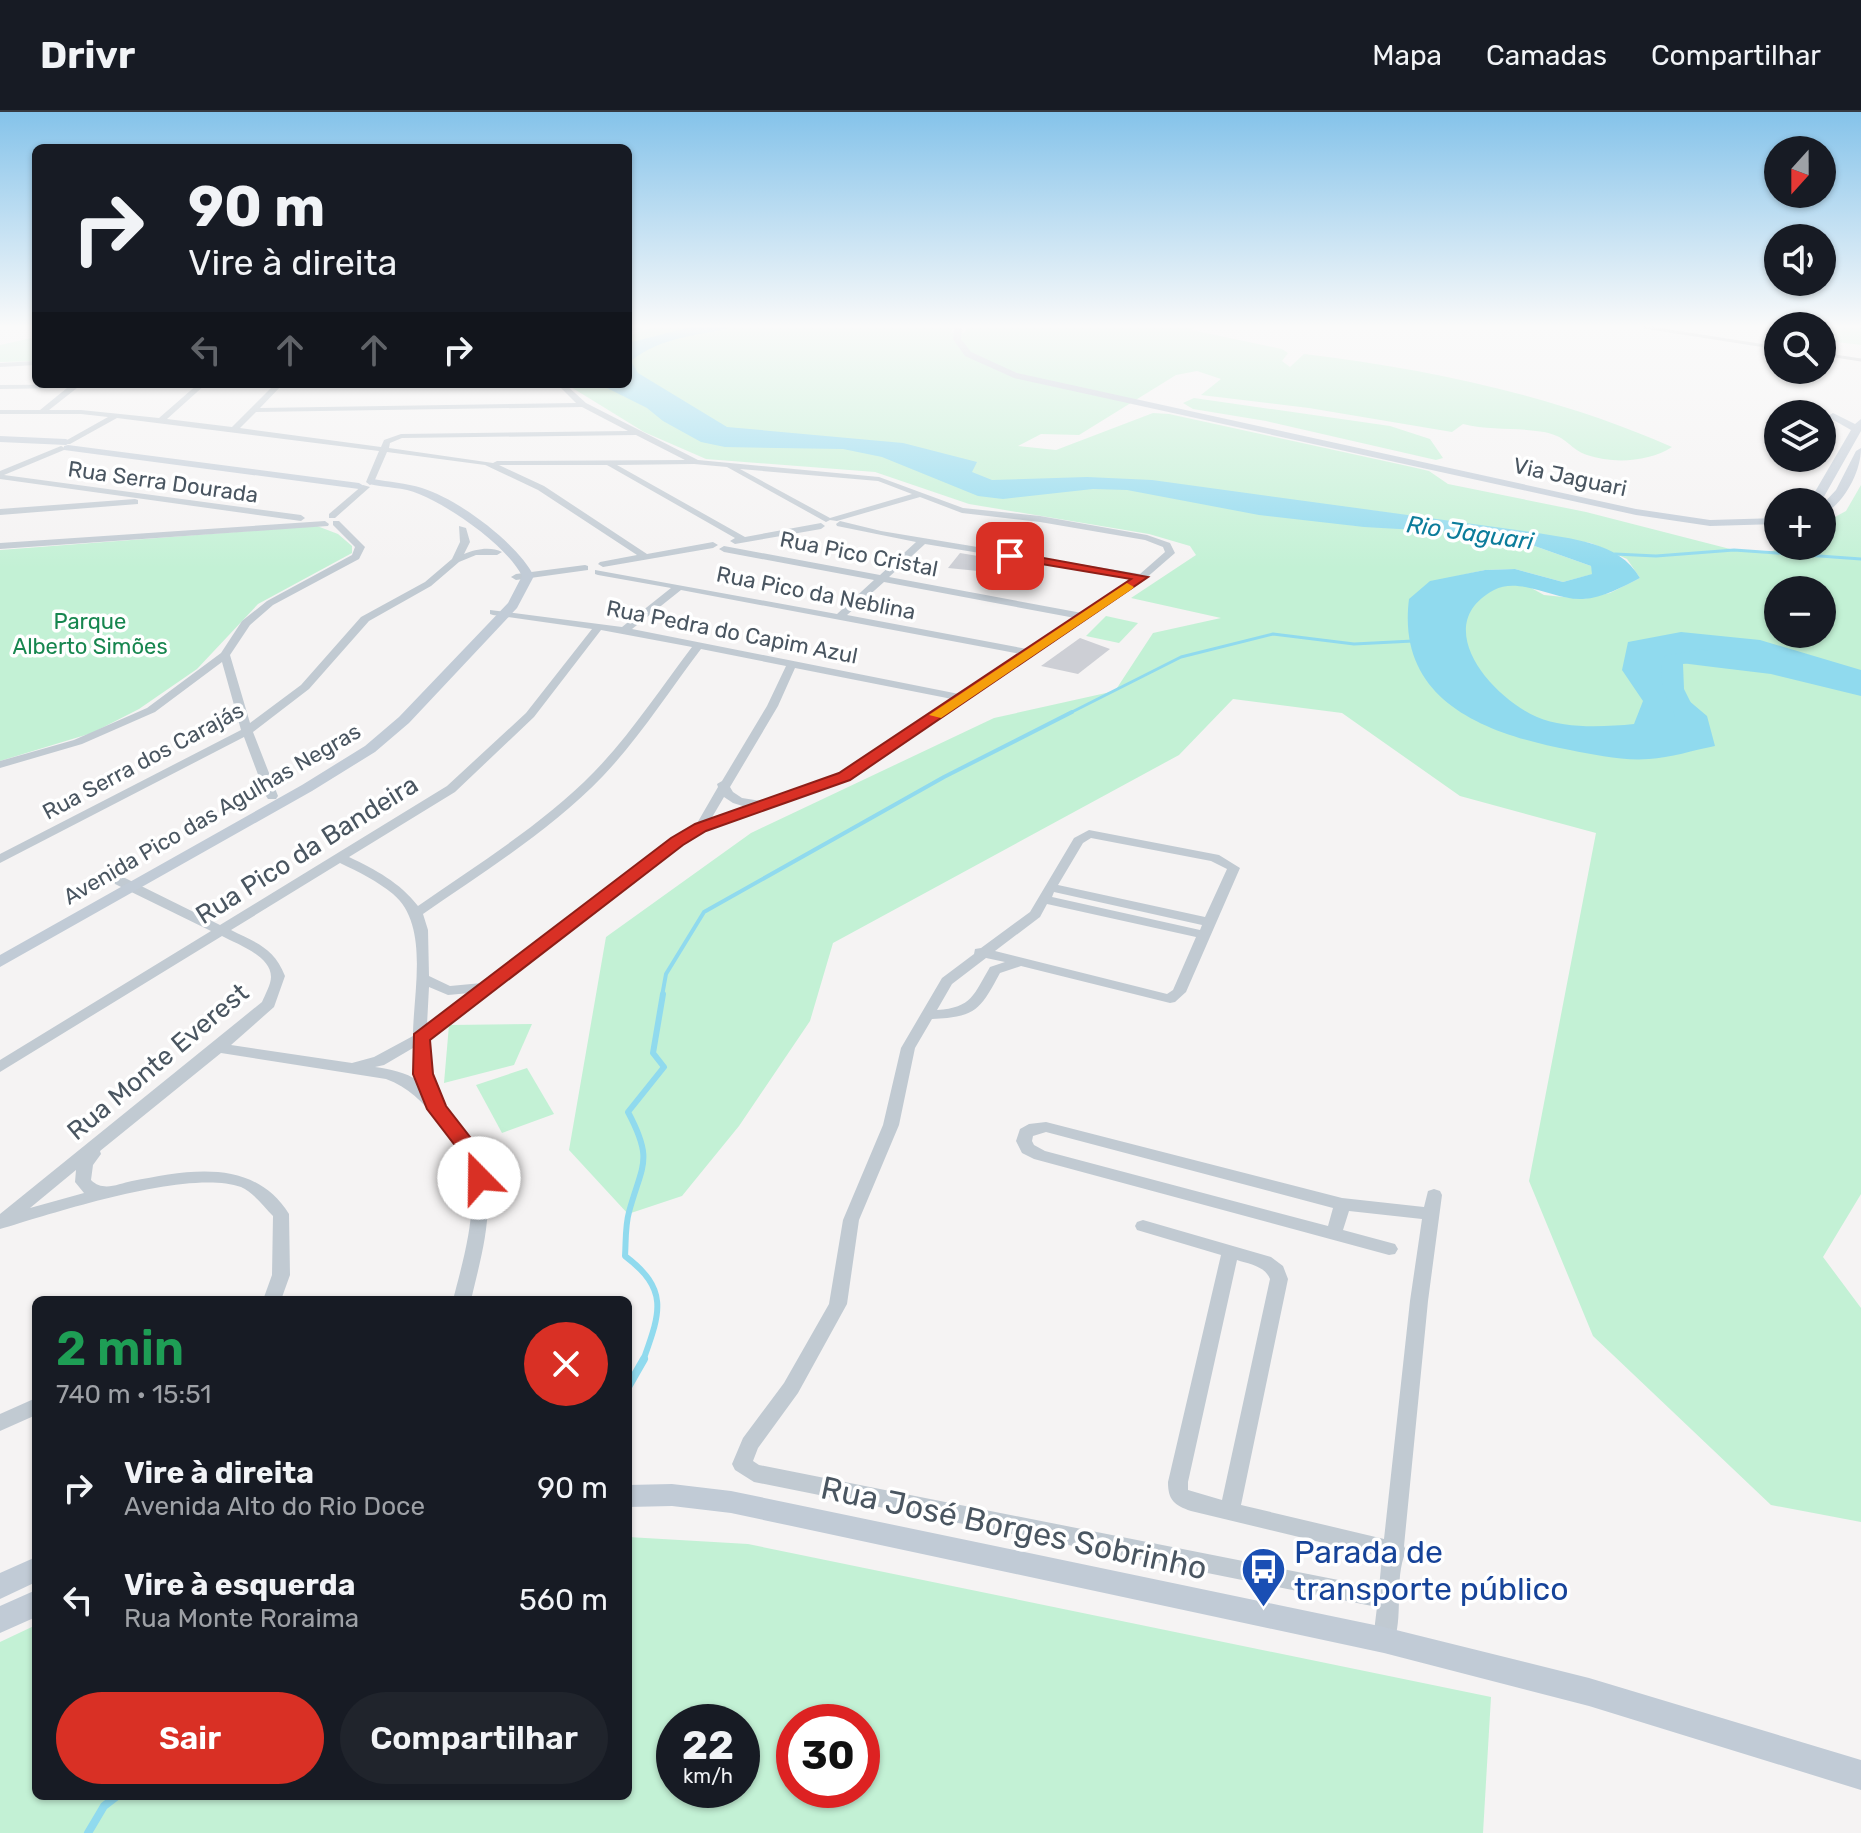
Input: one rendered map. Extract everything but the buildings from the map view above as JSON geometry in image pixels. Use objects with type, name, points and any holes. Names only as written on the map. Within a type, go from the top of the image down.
[{"type":"street","points":[[44,410],[47,407]]},
{"type":"street","points":[[161,420],[175,407]]},
{"type":"street","points":[[234,430],[255,407]]},
{"type":"street","points":[[252,410],[430,407]]},
{"type":"street","points":[[587,407],[696,462]]},
{"type":"street","name":"Via Jaguari","points":[[1161,407],[1636,512],[1710,523],[1764,521]]},
{"type":"street","points":[[0,412],[44,410],[161,420],[487,463],[696,462],[879,479],[962,510],[1040,519],[1147,538],[1167,545],[1168,556],[1142,577],[844,776],[701,827],[677,841],[420,1038],[379,1061],[353,1068]]},
{"type":"street","points":[[0,476],[67,445],[115,416]]},
{"type":"street","points":[[1824,488],[1859,426],[1836,417]]},
{"type":"street","points":[[0,546],[287,526],[332,519],[367,484],[384,448],[393,438],[410,434],[637,433]]},
{"type":"street","points":[[0,441],[67,445],[419,490],[437,498],[508,550],[523,564],[522,576]]},
{"type":"street","points":[[1836,497],[1861,451]]},
{"type":"street","points":[[605,462],[743,539]]},
{"type":"street","points":[[627,472],[642,462]]},
{"type":"street","points":[[487,463],[541,488],[644,556]]},
{"type":"street","points":[[511,473],[529,463]]},
{"type":"street","points":[[727,465],[830,523],[1142,577]]},
{"type":"street","points":[[751,480],[773,468]]},
{"type":"street","name":"Rua Serra Dourada","points":[[0,476],[253,513],[332,519]]},
{"type":"street","points":[[367,484],[410,494],[497,552],[522,576]]},
{"type":"street","points":[[522,576],[593,569],[644,556],[721,546],[830,523],[918,495]]},
{"type":"street","points":[[0,512],[151,499]]},
{"type":"street","points":[[240,528],[255,520],[253,513]]},
{"type":"street","points":[[0,765],[78,742],[151,710],[225,655],[246,623],[270,603],[356,557],[360,547],[332,519]]},
{"type":"street","points":[[456,560],[465,542],[462,528]]},
{"type":"street","points":[[839,617],[923,541]]},
{"type":"street","name":"Rua Pico Cristal","points":[[721,546],[1082,616]]},
{"type":"street","points":[[456,560],[475,552],[497,552]]},
{"type":"street","name":"Rua Serra dos Carajás","points":[[0,859],[247,731],[305,687],[365,619],[428,584],[456,560]]},
{"type":"street","name":"Rua Pico da Neblina","points":[[593,569],[1027,652]]},
{"type":"street","name":"Avenida Pico das Agulhas Negras","points":[[0,962],[344,753],[377,728],[521,594],[522,576]]},
{"type":"street","points":[[624,630],[679,587]]},
{"type":"street","name":"Avenida Pico das Agulhas Negras","points":[[0,948],[126,884],[370,749],[404,720],[499,612]]},
{"type":"street","name":"Rua Pedra do Capim Azul","points":[[499,612],[624,630],[962,698]]},
{"type":"street","name":"Rua Pico da Bandeira","points":[[0,1067],[451,789],[530,715],[599,626]]},
{"type":"street","points":[[416,913],[528,835],[584,788],[627,742],[698,646]]},
{"type":"street","points":[[225,655],[247,731],[272,796]]},
{"type":"street","points":[[701,827],[723,784],[761,728],[792,663]]},
{"type":"street","points":[[723,784],[726,794],[733,799],[766,806]]},
{"type":"street","points":[[980,952],[1170,999],[1179,992],[1234,868],[1231,864],[1142,841],[1096,834],[1084,836],[1050,894],[1028,920],[980,952],[947,981],[908,1048],[891,1125],[851,1220],[838,1304],[791,1388],[742,1457],[745,1469],[1390,1600]]},
{"type":"street","points":[[340,858],[362,867],[406,897],[424,929],[425,979],[420,1038],[423,1074],[437,1109]]},
{"type":"street","name":"Rua Monte Everest","points":[[0,1223],[219,1048],[269,1004],[278,976],[272,961],[254,947],[126,884]]},
{"type":"street","points":[[1050,894],[1207,929]]},
{"type":"street","points":[[927,1015],[967,1012],[975,1007],[1000,966],[1024,963]]},
{"type":"street","points":[[425,979],[448,991],[466,991],[488,984]]},
{"type":"street","points":[[219,1048],[388,1074],[408,1081],[437,1109],[456,1129],[470,1152],[479,1178],[479,1221],[463,1296]]},
{"type":"street","points":[[1384,1640],[1433,1204],[1342,1204],[1046,1127],[1026,1133],[1028,1149],[1040,1155],[1389,1249]]},
{"type":"street","points":[[101,1143],[82,1174],[83,1182],[91,1190],[108,1193]]},
{"type":"street","points":[[0,1223],[108,1193],[194,1178],[246,1182],[281,1214],[281,1275],[271,1296]]},
{"type":"street","points":[[1334,1234],[1342,1204]]},
{"type":"street","points":[[1143,1226],[1272,1265],[1279,1279],[1230,1511]]},
{"type":"street","points":[[1230,1252],[1176,1492],[1191,1502],[1396,1551]]},
{"type":"street","points":[[0,1423],[32,1408]]},
{"type":"street","name":"Rua José Borges Sobrinho","points":[[632,1496],[672,1495],[731,1502],[1384,1640],[1589,1692],[1861,1775]]},
{"type":"street","points":[[0,1586],[32,1571]]},
{"type":"street","points":[[0,1620],[32,1605]]},
{"type":"green space","points":[[604,407],[1124,407],[1079,435],[1041,434],[1018,446],[1056,450],[1153,413],[1169,414],[1429,471],[1448,484],[1586,512],[1734,550],[1764,552],[1764,560],[1836,560],[1836,516],[1846,511],[1861,485],[1861,1194],[1823,1257],[1861,1308],[1861,1522],[1771,1505],[1593,1336],[1529,1181],[1596,833],[1460,796],[1342,713],[1233,699],[1179,755],[833,943],[810,1021],[739,1126],[682,1196],[628,1214],[569,1150],[606,937],[751,833],[994,718],[1115,691],[1153,633],[1221,618],[1131,598],[1196,555],[1190,546],[1149,534],[969,504],[875,472],[706,459],[644,432]],"holes":[[[1368,510],[1591,543],[1627,559],[1640,578],[1610,593],[1583,599],[1544,595],[1515,579],[1435,581],[1485,570],[1515,569],[1563,582],[1593,574],[1591,566],[1504,535],[1349,525]]]},
{"type":"green space","points":[[1190,407],[1259,407],[1390,426],[1430,439],[1443,458],[1436,460],[1266,421]]},
{"type":"green space","points":[[1303,407],[1565,407],[1672,447],[1653,456],[1608,460],[1581,452],[1559,437],[1544,432],[1463,424],[1452,432]]},
{"type":"green space","name":"Parque Alberto Simões","points":[[317,526],[338,534],[352,546],[352,553],[258,604],[197,669],[139,709],[92,733],[0,761],[0,550]]},
{"type":"green space","points":[[1106,616],[1138,623],[1119,643],[1086,636]]},
{"type":"green space","points":[[532,1024],[514,1065],[444,1083],[449,1025]]},
{"type":"green space","points":[[527,1068],[554,1114],[502,1133],[476,1085]]},
{"type":"green space","points":[[632,1537],[748,1544],[1491,1697],[1483,1833],[0,1833],[0,1642],[32,1627],[32,1800],[632,1800]]},
{"type":"water","points":[[646,407],[695,407],[727,427],[903,443],[977,462],[972,472],[992,480],[1087,477],[1152,480],[1532,532],[1607,549],[1620,556],[1640,578],[1605,594],[1583,599],[1526,587],[1504,586],[1475,605],[1467,622],[1467,640],[1474,659],[1486,677],[1519,707],[1560,724],[1634,724],[1643,701],[1622,670],[1628,642],[1681,632],[1760,640],[1764,641],[1764,648],[1787,648],[1861,670],[1861,696],[1771,674],[1681,663],[1663,672],[1668,683],[1707,716],[1715,746],[1665,757],[1629,759],[1539,743],[1479,722],[1454,707],[1432,688],[1417,664],[1409,634],[1409,599],[1430,581],[1485,570],[1515,569],[1563,582],[1592,574],[1591,566],[1504,535],[1364,527],[1259,515],[1127,490],[1093,489],[1003,499],[978,496],[882,457],[843,449],[725,447],[701,442]]},
{"type":"waterway","points":[[1615,554],[1656,556],[1734,550],[1861,559]]},
{"type":"waterway","points":[[1068,714],[1181,657],[1273,634],[1354,644],[1413,641]]},
{"type":"waterway","name":"Rio Jaguari","points":[[1683,722],[1686,715],[1673,689],[1672,660],[1701,655]]},
{"type":"waterway","points":[[662,996],[666,974],[704,912],[944,777],[1072,712]]},
{"type":"waterway","points":[[643,1360],[654,1329],[657,1303],[649,1280],[625,1256],[628,1217],[643,1162],[641,1142],[628,1112],[664,1067],[653,1053],[663,994]]},
{"type":"waterway","points":[[632,1380],[643,1360]]},
{"type":"waterway","points":[[88,1833],[104,1806],[112,1800]]},
{"type":"slow traffic","points":[[936,715],[1127,587]]},
{"type":"place","name":"Parada de transporte público","points":[[1263,1609]]},
{"type":"route","points":[[479,1178],[470,1152],[456,1129],[437,1109],[423,1074],[420,1038],[677,841],[701,827],[793,797],[844,776],[1142,577],[1010,556]]}]
